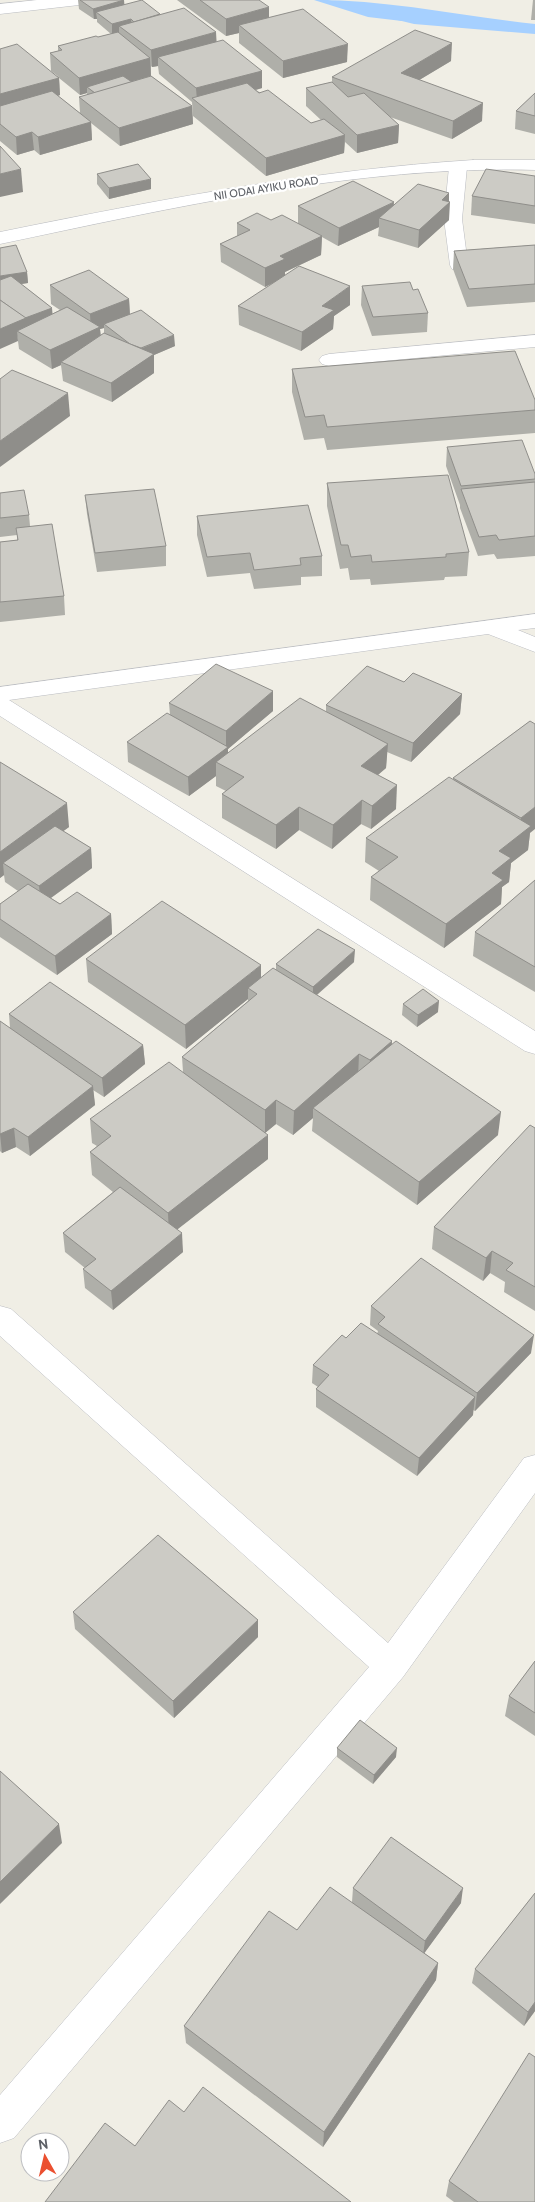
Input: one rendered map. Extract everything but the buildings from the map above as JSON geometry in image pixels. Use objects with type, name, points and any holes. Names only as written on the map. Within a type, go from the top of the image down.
[{"type":"street","points":[[0,9],[80,0]]},
{"type":"street","name":"NII ODAI AYIKU ROAD","points":[[0,238],[182,201],[306,181],[458,166],[535,165]]},
{"type":"street","points":[[458,166],[453,219],[458,265]]},
{"type":"street","points":[[329,360],[535,341]]},
{"type":"street","points":[[0,694],[535,621]]},
{"type":"street","points":[[490,627],[535,645]]},
{"type":"street","points":[[0,705],[535,1044]]},
{"type":"street","points":[[0,1318],[391,1666]]},
{"type":"street","points":[[0,2124],[391,1666],[535,1468]]},
{"type":"water","points":[[316,0],[398,5],[535,24],[535,34],[414,24]]},
{"type":"waterway","points":[[318,0],[368,14],[402,18]]}]
